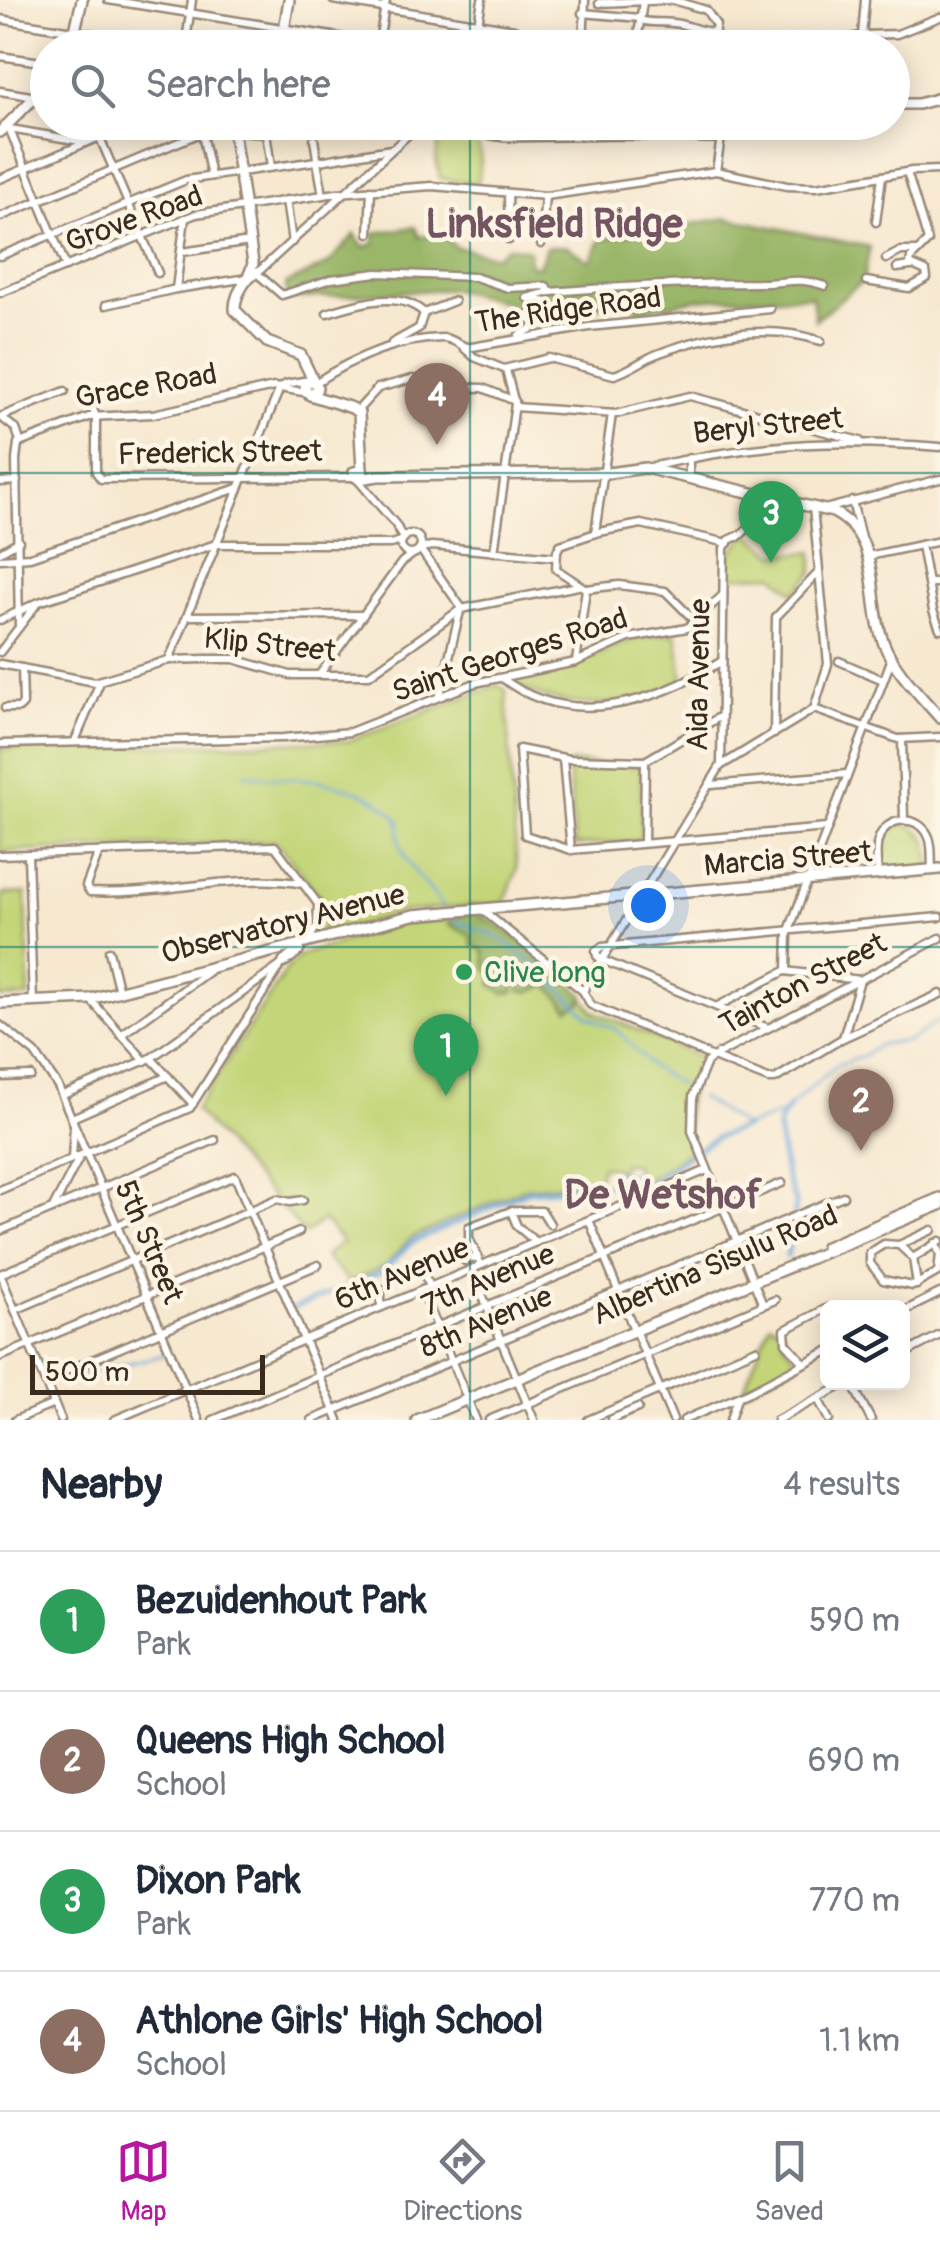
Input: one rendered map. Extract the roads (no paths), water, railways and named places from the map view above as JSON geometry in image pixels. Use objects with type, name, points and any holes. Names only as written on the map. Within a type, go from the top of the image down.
[{"type":"main road","points":[[74,30],[80,0]]},
{"type":"main road","points":[[284,28],[288,0]]},
{"type":"main road","points":[[910,104],[940,98]]},
{"type":"main road","points":[[3,129],[30,99]]},
{"type":"main road","points":[[235,140],[250,242],[250,277],[235,302],[238,316],[269,343],[300,354],[321,399],[357,411],[361,419],[358,476]]},
{"type":"main road","points":[[645,468],[818,508],[846,520],[860,534],[868,556],[882,636],[892,658],[940,718]]},
{"type":"main road","name":"Beryl Street","points":[[603,473],[645,468]]},
{"type":"main road","name":"Frederick Street","points":[[358,476],[603,473]]},
{"type":"main road","name":"Marcia Street","points":[[640,896],[936,869]]},
{"type":"main road","name":"Observatory Avenue","points":[[0,1002],[90,999],[406,916],[640,896]]},
{"type":"main road","points":[[283,964],[310,943]]},
{"type":"main road","name":"Albertina Sisulu Road","points":[[418,1420],[937,1203]]},
{"type":"street","points":[[108,0],[295,30]]},
{"type":"street","points":[[188,30],[192,0]]},
{"type":"street","points":[[332,0],[385,4],[514,29]]},
{"type":"street","points":[[477,30],[482,0]]},
{"type":"street","points":[[583,30],[584,0]]},
{"type":"street","points":[[599,2],[676,0],[706,10],[715,20],[714,30]]},
{"type":"street","points":[[862,30],[865,0]]},
{"type":"street","points":[[639,30],[643,2]]},
{"type":"street","points":[[381,30],[385,4]]},
{"type":"street","points":[[584,15],[675,23],[694,30]]},
{"type":"street","points":[[907,30],[940,17]]},
{"type":"street","points":[[0,19],[68,30]]},
{"type":"street","points":[[0,56],[30,61]]},
{"type":"street","points":[[0,91],[30,96]]},
{"type":"street","points":[[3,129],[30,133]]},
{"type":"street","points":[[3,129],[25,168],[66,267]]},
{"type":"street","points":[[75,140],[88,142]]},
{"type":"street","points":[[0,179],[94,140]]},
{"type":"street","points":[[101,140],[158,274]]},
{"type":"street","points":[[0,217],[187,140]]},
{"type":"street","points":[[203,140],[211,176]]},
{"type":"street","points":[[269,140],[271,166]]},
{"type":"street","points":[[314,140],[322,195]]},
{"type":"street","points":[[106,305],[250,277],[401,140]]},
{"type":"street","points":[[720,140],[716,171],[791,187],[830,186],[940,170]]},
{"type":"street","points":[[0,256],[188,179],[391,149]]},
{"type":"street","name":"Grove Road","points":[[0,294],[186,218],[244,207],[346,192],[432,186],[545,196],[716,171]]},
{"type":"street","points":[[907,172],[928,242],[910,258],[911,266]]},
{"type":"street","points":[[876,222],[882,176]]},
{"type":"street","points":[[369,232],[371,190]]},
{"type":"street","points":[[508,194],[510,240]]},
{"type":"street","points":[[541,244],[545,196]]},
{"type":"street","points":[[286,200],[292,242]]},
{"type":"street","points":[[176,289],[186,218]]},
{"type":"street","points":[[182,252],[250,242]]},
{"type":"street","points":[[886,258],[919,251]]},
{"type":"street","points":[[866,281],[908,288],[927,278],[926,272],[911,266],[897,268]]},
{"type":"street","points":[[250,277],[280,295],[331,279],[408,272],[449,278],[478,277],[508,288],[547,286],[550,292]]},
{"type":"street","points":[[499,342],[532,330],[536,324],[528,314],[546,303],[527,298],[550,292],[710,282],[768,283],[798,278],[826,286]]},
{"type":"street","points":[[327,313],[393,299],[408,301],[424,313]]},
{"type":"street","points":[[387,346],[418,329],[424,313],[454,301]]},
{"type":"street","name":"The Ridge Road","points":[[313,384],[387,346],[447,338],[463,348],[599,326],[770,309]]},
{"type":"street","points":[[463,348],[474,358],[506,370],[549,358],[616,375],[659,353],[722,335],[760,330],[821,340]]},
{"type":"street","points":[[494,552],[515,404],[506,370]]},
{"type":"street","points":[[357,411],[378,388],[411,379],[446,387],[484,388],[515,404],[612,414],[690,396],[860,440]]},
{"type":"street","name":"Grace Road","points":[[20,441],[96,417],[153,414],[279,387],[313,384]]},
{"type":"street","name":"Grace Road","points":[[279,387],[313,384]]},
{"type":"street","points":[[169,660],[279,387]]},
{"type":"street","points":[[16,429],[1,417],[65,390]]},
{"type":"street","points":[[86,390],[96,417]]},
{"type":"street","points":[[16,411],[20,441],[16,481],[20,626]]},
{"type":"street","points":[[595,533],[612,414]]},
{"type":"street","name":"Frederick Street","points":[[96,417],[96,472],[100,478],[358,476]]},
{"type":"street","name":"Beryl Street","points":[[645,468],[762,445],[860,440],[940,447]]},
{"type":"street","points":[[689,458],[689,478]]},
{"type":"street","points":[[358,476],[396,526],[404,543],[402,562]]},
{"type":"street","points":[[721,765],[814,709],[828,664],[818,508],[940,479]]},
{"type":"street","points":[[0,482],[16,481]]},
{"type":"street","points":[[0,555],[20,560],[240,487]]},
{"type":"street","points":[[576,662],[582,587],[556,568],[560,545],[595,533],[643,524],[725,546],[756,521],[764,495]]},
{"type":"street","points":[[852,500],[860,534]]},
{"type":"street","points":[[0,555],[19,541]]},
{"type":"street","points":[[868,556],[940,541]]},
{"type":"street","points":[[404,543],[418,549]]},
{"type":"street","points":[[2,620],[22,608],[216,544],[404,543],[418,549],[461,609],[440,696]]},
{"type":"street","points":[[921,545],[940,629]]},
{"type":"street","points":[[319,675],[402,562],[418,549],[432,546],[556,557]]},
{"type":"street","name":"Aida Avenue","points":[[583,990],[721,765],[725,546]]},
{"type":"street","points":[[774,734],[776,617],[820,572]]},
{"type":"street","points":[[928,583],[940,583]]},
{"type":"street","name":"Klip Street","points":[[0,664],[100,682],[169,660],[230,658],[290,676],[372,674],[461,609],[582,587],[622,585],[665,591],[695,621]]},
{"type":"street","name":"Saint Georges Road","points":[[0,744],[333,735],[501,677],[576,662],[629,638],[684,629],[723,595]]},
{"type":"street","points":[[0,652],[39,602]]},
{"type":"street","points":[[187,616],[363,615]]},
{"type":"street","points":[[2,620],[20,626]]},
{"type":"street","points":[[787,970],[788,932],[892,658]]},
{"type":"street","points":[[501,677],[525,694],[570,706],[634,703],[689,681],[722,661]]},
{"type":"street","points":[[839,661],[882,680]]},
{"type":"street","points":[[4,708],[19,708],[23,704],[22,668]]},
{"type":"street","points":[[75,742],[100,682]]},
{"type":"street","points":[[814,709],[902,739],[940,737]]},
{"type":"street","points":[[722,716],[645,761],[563,759],[524,748],[517,753],[525,835],[570,850],[826,828]]},
{"type":"street","points":[[902,739],[904,820]]},
{"type":"street","points":[[563,759],[570,850]]},
{"type":"street","points":[[644,843],[645,761]]},
{"type":"street","points":[[710,786],[847,774]]},
{"type":"street","points":[[878,877],[879,836],[891,824],[904,820],[919,825],[928,834],[936,869]]},
{"type":"street","points":[[0,855],[277,847],[315,898],[320,912],[310,943]]},
{"type":"street","points":[[99,852],[87,882],[88,892],[163,891],[255,879],[303,884]]},
{"type":"street","points":[[28,855],[33,1002]]},
{"type":"street","points":[[292,882],[298,875]]},
{"type":"street","name":"Tainton Street","points":[[481,909],[583,990],[591,1005],[713,1056],[940,938]]},
{"type":"street","points":[[610,946],[940,918]]},
{"type":"street","points":[[0,1190],[71,1162],[193,1104],[290,949]]},
{"type":"street","points":[[108,950],[119,992]]},
{"type":"street","points":[[602,960],[768,1028]]},
{"type":"street","points":[[63,1095],[148,1059],[283,964]]},
{"type":"street","points":[[121,1035],[212,968]]},
{"type":"street","points":[[717,1006],[787,970],[860,980],[844,1038]]},
{"type":"street","points":[[261,979],[269,987]]},
{"type":"street","points":[[763,1305],[691,1125],[692,1099],[705,1066],[713,1056],[772,1080],[844,1038],[940,994]]},
{"type":"street","points":[[90,999],[121,1035],[193,1104]]},
{"type":"street","name":"5th Street","points":[[0,1025],[40,1059],[63,1095],[84,1154],[102,1188],[199,1420]]},
{"type":"street","points":[[0,1076],[32,1076]]},
{"type":"street","points":[[51,1210],[65,1190],[71,1162],[72,1119],[168,1076]]},
{"type":"street","points":[[0,1232],[216,1140]]},
{"type":"street","name":"6th Avenue","points":[[114,1420],[472,1270],[480,1261],[536,1242],[707,1170]]},
{"type":"street","points":[[60,1420],[0,1274],[235,1176],[338,1420]]},
{"type":"street","name":"7th Avenue","points":[[212,1420],[782,1183]]},
{"type":"street","name":"8th Avenue","points":[[312,1420],[843,1196]]},
{"type":"street","points":[[15,1310],[279,1198],[290,1202],[303,1200]]},
{"type":"street","points":[[937,1203],[940,1219]]},
{"type":"street","points":[[511,1210],[518,1226],[536,1242]]},
{"type":"street","points":[[474,1248],[459,1253],[465,1261],[480,1261],[468,1234],[472,1224],[511,1210],[542,1210],[550,1224]]},
{"type":"street","points":[[589,1220],[673,1420]]},
{"type":"street","points":[[913,1258],[938,1242],[938,1271],[917,1285],[882,1280],[870,1262],[870,1254],[932,1230]]},
{"type":"street","points":[[0,1357],[299,1232]]},
{"type":"street","points":[[900,1245],[913,1258],[917,1285]]},
{"type":"street","points":[[417,1260],[436,1326],[476,1420]]},
{"type":"street","points":[[44,1380],[318,1266]]},
{"type":"street","points":[[472,1270],[534,1420]]},
{"type":"street","points":[[381,1289],[381,1307]]},
{"type":"street","points":[[910,1308],[940,1292]]},
{"type":"street","points":[[489,1420],[775,1300]]},
{"type":"street","points":[[804,1363],[786,1342],[786,1330],[820,1312]]},
{"type":"street","points":[[910,1350],[940,1335]]},
{"type":"street","points":[[617,1416],[660,1390],[756,1349]]},
{"type":"street","points":[[684,1420],[737,1398],[820,1355]]},
{"type":"street","points":[[777,1420],[834,1390]]},
{"type":"street","points":[[854,1390],[871,1420]]},
{"type":"street","points":[[730,1420],[737,1398]]},
{"type":"street","points":[[818,1398],[829,1420]]},
{"type":"street","points":[[14,1420],[54,1404]]},
{"type":"street","points":[[588,1420],[638,1408]]},
{"type":"waterway","points":[[246,773],[325,782],[376,801],[400,822],[405,857],[443,907]]},
{"type":"waterway","points":[[453,920],[496,937],[530,960],[588,1016],[617,1030],[653,1068],[689,1091]]},
{"type":"waterway","points":[[699,1097],[745,1127],[781,1114],[837,1065],[861,1057],[881,1044],[909,1041],[940,1020]]},
{"type":"waterway","points":[[789,1107],[778,1129],[786,1178],[796,1204],[794,1214]]},
{"type":"waterway","points":[[294,1308],[382,1272],[411,1243],[527,1191],[611,1185],[617,1173],[630,1175],[634,1184],[647,1183],[715,1138],[745,1127]]},
{"type":"waterway","points":[[787,1257],[793,1221]]},
{"type":"waterway","points":[[49,1382],[168,1354]]},
{"type":"place","name":"Athlone Girls' High School","points":[[437,445]]},
{"type":"place","name":"Dixon Park","points":[[771,563]]},
{"type":"place","name":"Clive long","points":[[464,972]]},
{"type":"place","name":"Bezuidenhout Park","points":[[446,1096]]},
{"type":"place","name":"Queens High School","points":[[861,1151]]},
{"type":"district","name":"Linksfield Ridge","points":[[554,224]]},
{"type":"district","name":"De Wetshof","points":[[663,1195]]}]
